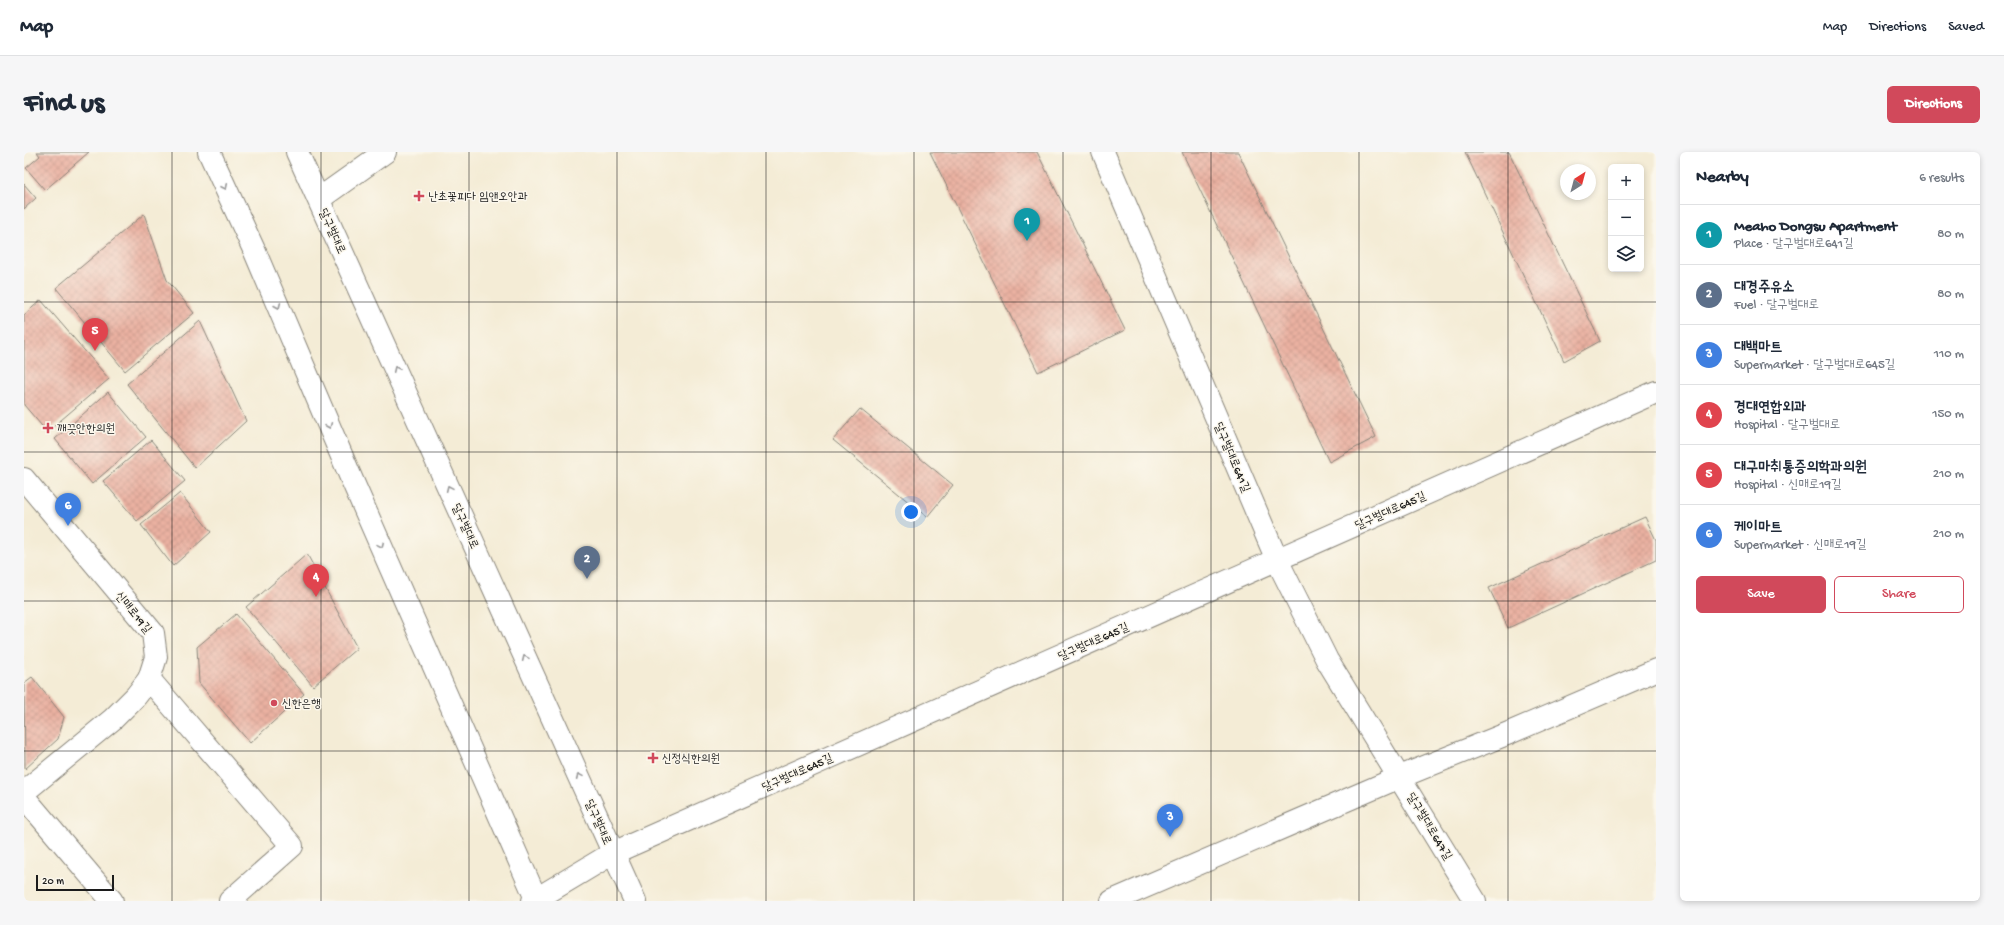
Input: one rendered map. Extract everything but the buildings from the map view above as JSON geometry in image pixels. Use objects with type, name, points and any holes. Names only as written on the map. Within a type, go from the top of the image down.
[{"type":"street","points":[[209,152],[255,252],[352,480],[535,900]]},
{"type":"street","name":"달구벌대로","points":[[297,152],[635,901]]},
{"type":"street","points":[[319,199],[385,152]]},
{"type":"street","name":"달구벌대로641길","points":[[1103,152],[1277,560],[1327,660],[1384,752]]},
{"type":"street","name":"달구벌대로645길","points":[[535,900],[613,853],[1656,392]]},
{"type":"street","name":"신매로19길","points":[[24,479],[153,633],[156,657],[149,679],[136,696],[113,718],[24,792]]},
{"type":"street","points":[[1112,901],[1400,777],[1509,733],[1656,670]]},
{"type":"street","points":[[149,679],[292,846],[230,901]]},
{"type":"street","name":"달구벌대로647길","points":[[1384,752],[1475,901]]},
{"type":"street","points":[[24,797],[112,901]]},
{"type":"place","name":"난초꽃피다 임앤오안과","points":[[419,196]]},
{"type":"place","name":"Meaho Dongsu Apartment","points":[[1027,241]]},
{"type":"place","name":"대구마취통증의학과의원","points":[[95,351]]},
{"type":"place","name":"깨끗안한의원","points":[[48,428]]},
{"type":"place","name":"케이마트","points":[[68,526]]},
{"type":"place","name":"대경주유소","points":[[587,579]]},
{"type":"place","name":"경대연합외과","points":[[316,597]]},
{"type":"place","name":"신한은행","points":[[274,703]]},
{"type":"place","name":"신정식한의원","points":[[653,758]]},
{"type":"place","name":"대백마트","points":[[1170,837]]}]
